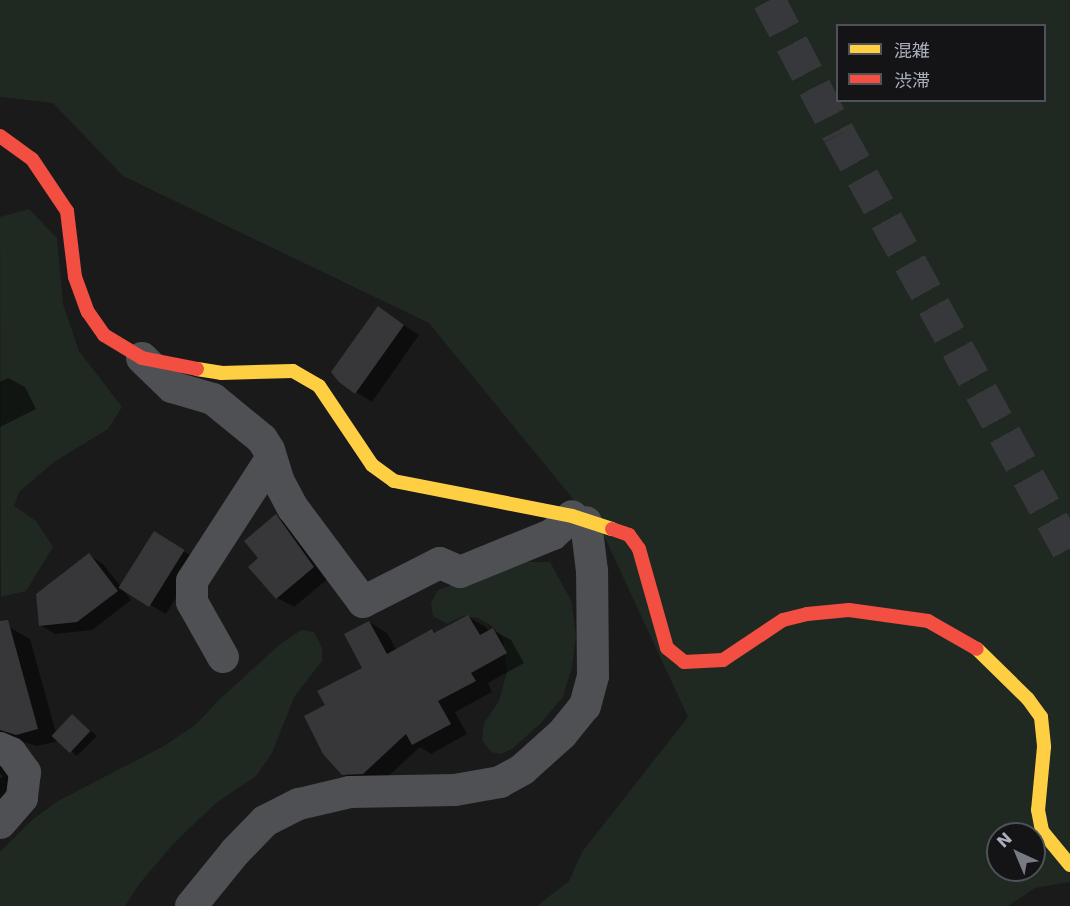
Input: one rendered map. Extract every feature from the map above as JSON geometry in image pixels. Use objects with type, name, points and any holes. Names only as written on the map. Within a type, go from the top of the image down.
[{"type":"street","points":[[0,136],[4,142],[32,159],[68,211],[75,277],[88,312],[104,335],[142,358],[172,387],[213,399],[262,439],[269,450],[279,482],[293,508],[363,602],[440,563],[460,572],[553,534],[579,519]]},
{"type":"street","points":[[142,358],[221,373],[293,371],[319,386],[372,465],[394,481],[579,519],[629,535],[639,549],[667,648],[684,662],[723,660],[783,620],[807,614],[849,610],[928,621],[978,650],[1028,699],[1041,717],[1044,747],[1038,810],[1042,831],[1070,865]]},
{"type":"street","points":[[224,657],[192,602],[192,581],[271,459]]},
{"type":"street","points":[[190,906],[235,852],[265,821],[299,804],[350,792],[455,790],[500,782],[523,769],[562,734],[585,706],[593,676],[592,571],[579,519]]},
{"type":"street","points":[[0,748],[11,753],[26,772],[22,798],[0,823]]},
{"type":"shaded area","points":[[0,0],[1070,0],[1070,882],[1035,888],[1008,906],[537,906],[569,881],[582,852],[688,717],[605,538],[429,323],[123,176],[53,103],[0,97]]},
{"type":"shaded area","points":[[29,209],[57,238],[63,304],[79,351],[122,407],[108,429],[54,462],[20,491],[14,506],[36,521],[53,547],[26,591],[1,597],[0,217]]},
{"type":"shaded area","points":[[519,562],[550,562],[571,600],[576,635],[572,667],[563,697],[540,724],[513,748],[501,754],[491,752],[482,740],[484,723],[499,701],[507,672],[503,639],[492,626],[478,618],[463,616],[447,624],[433,616],[431,603],[438,590]]},
{"type":"shaded area","points":[[301,630],[314,632],[322,648],[322,661],[294,697],[272,753],[256,776],[216,803],[174,843],[140,883],[125,906],[0,906],[0,852],[32,820],[58,801],[164,746],[195,725],[279,645]]},
{"type":"building","points":[[378,306],[404,325],[355,394],[339,382],[331,372]]},
{"type":"building","points":[[276,514],[314,567],[276,599],[248,567],[258,558],[244,541]]},
{"type":"building","points":[[154,531],[185,550],[149,607],[118,588]]},
{"type":"building","points":[[89,553],[118,591],[77,622],[39,626],[36,594]]},
{"type":"building","points":[[468,615],[480,635],[493,628],[507,653],[471,673],[476,681],[438,701],[451,724],[412,745],[406,734],[363,774],[342,775],[323,754],[304,716],[325,705],[317,691],[362,668],[344,634],[369,621],[387,654],[432,629],[434,633]]},
{"type":"building","points":[[8,620],[38,729],[16,735],[0,730],[0,621]]},
{"type":"building","points":[[72,714],[90,731],[70,753],[52,736]]},
{"type":"tunnel","points":[[769,0],[839,134],[1070,553]]},
{"type":"traffic: slow","points":[[197,369],[221,373],[293,371],[319,386],[372,465],[394,481],[572,516],[612,529]]},
{"type":"traffic: slow","points":[[977,649],[1028,699],[1041,717],[1044,747],[1038,810],[1042,831],[1070,865]]},
{"type":"traffic: jam","points":[[0,136],[32,159],[67,211],[75,277],[88,312],[104,335],[142,358],[197,369]]},
{"type":"traffic: jam","points":[[612,529],[629,535],[639,549],[667,648],[684,662],[723,660],[783,620],[807,614],[849,610],[928,621],[977,649]]}]
